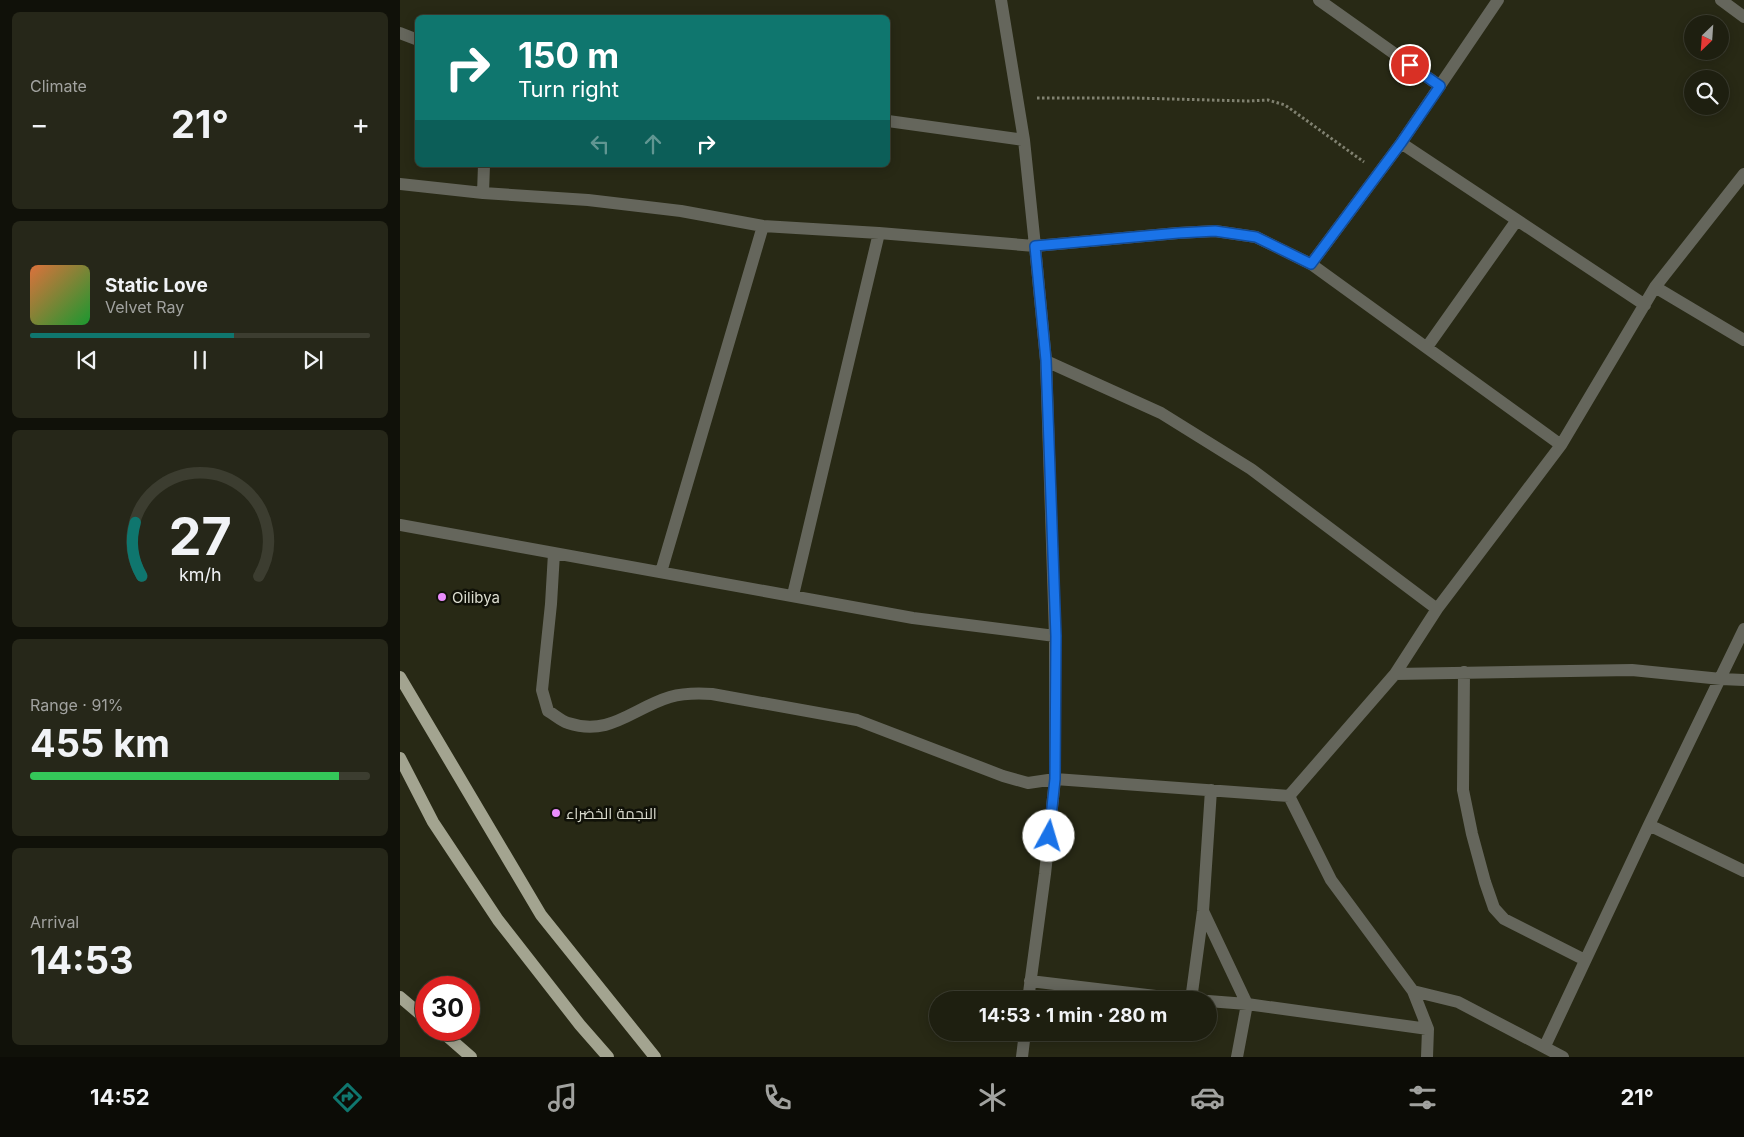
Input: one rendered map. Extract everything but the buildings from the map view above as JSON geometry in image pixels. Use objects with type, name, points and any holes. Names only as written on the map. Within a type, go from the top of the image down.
[{"type":"main road","points":[[400,677],[541,914],[655,1057]]},
{"type":"main road","points":[[400,758],[433,822],[498,920],[580,1025],[608,1057]]},
{"type":"main road","points":[[400,997],[415,1010]]},
{"type":"main road","points":[[453,1041],[471,1057]]},
{"type":"street","points":[[1001,0],[1024,140],[1046,360],[1056,636],[1055,779],[1046,874],[1029,991]]},
{"type":"street","points":[[1319,0],[1440,86]]},
{"type":"street","points":[[1311,264],[1401,143],[1498,0]]},
{"type":"street","points":[[1721,0],[1744,16]]},
{"type":"street","points":[[400,33],[415,39]]},
{"type":"street","points":[[890,121],[1024,140]]},
{"type":"street","points":[[1401,143],[1645,304]]},
{"type":"street","points":[[483,193],[484,167]]},
{"type":"street","points":[[1288,796],[1395,674],[1437,609],[1561,445],[1655,287],[1744,174]]},
{"type":"street","points":[[400,184],[483,193],[588,200],[681,212],[763,226],[879,232],[1035,246],[1215,231],[1256,237],[1311,264],[1561,445]]},
{"type":"street","points":[[1427,347],[1517,220]]},
{"type":"street","points":[[661,572],[763,226]]},
{"type":"street","points":[[794,596],[879,232]]},
{"type":"street","points":[[1655,287],[1744,340]]},
{"type":"street","points":[[1046,360],[1161,413],[1251,468],[1437,609]]},
{"type":"street","points":[[400,525],[912,618],[1056,636]]},
{"type":"street","points":[[554,553],[542,690],[548,711],[567,723],[588,727],[605,726],[670,697],[696,693],[712,694],[857,720],[1003,776],[1028,783],[1055,779],[1288,796]]},
{"type":"street","points":[[1544,1046],[1744,629]]},
{"type":"street","points":[[1395,674],[1632,670],[1744,680]]},
{"type":"street","points":[[1464,672],[1463,790],[1472,834],[1494,908],[1504,919],[1585,960]]},
{"type":"street","points":[[1191,991],[1203,911],[1211,790]]},
{"type":"street","points":[[1288,796],[1331,880],[1414,991],[1428,1029],[1427,1057]]},
{"type":"street","points":[[1649,825],[1744,871]]},
{"type":"street","points":[[1203,911],[1247,1004],[1237,1057]]},
{"type":"street","points":[[1030,981],[1114,991]]},
{"type":"street","points":[[1414,991],[1458,1002],[1563,1057]]},
{"type":"street","points":[[1217,1002],[1247,1004],[1428,1029]]},
{"type":"street","points":[[1022,1057],[1024,1041]]},
{"type":"path","points":[[1016,98],[1268,100],[1285,105],[1378,173]]},
{"type":"place","name":"Oilibya","points":[[442,597]]},
{"type":"place","name":"النجمة الخضراء","points":[[556,813]]},
{"type":"route","points":[[1049,836],[1055,779],[1056,636],[1046,360],[1035,246],[1215,231],[1256,237],[1311,264],[1401,143],[1440,86],[1410,65]]}]
